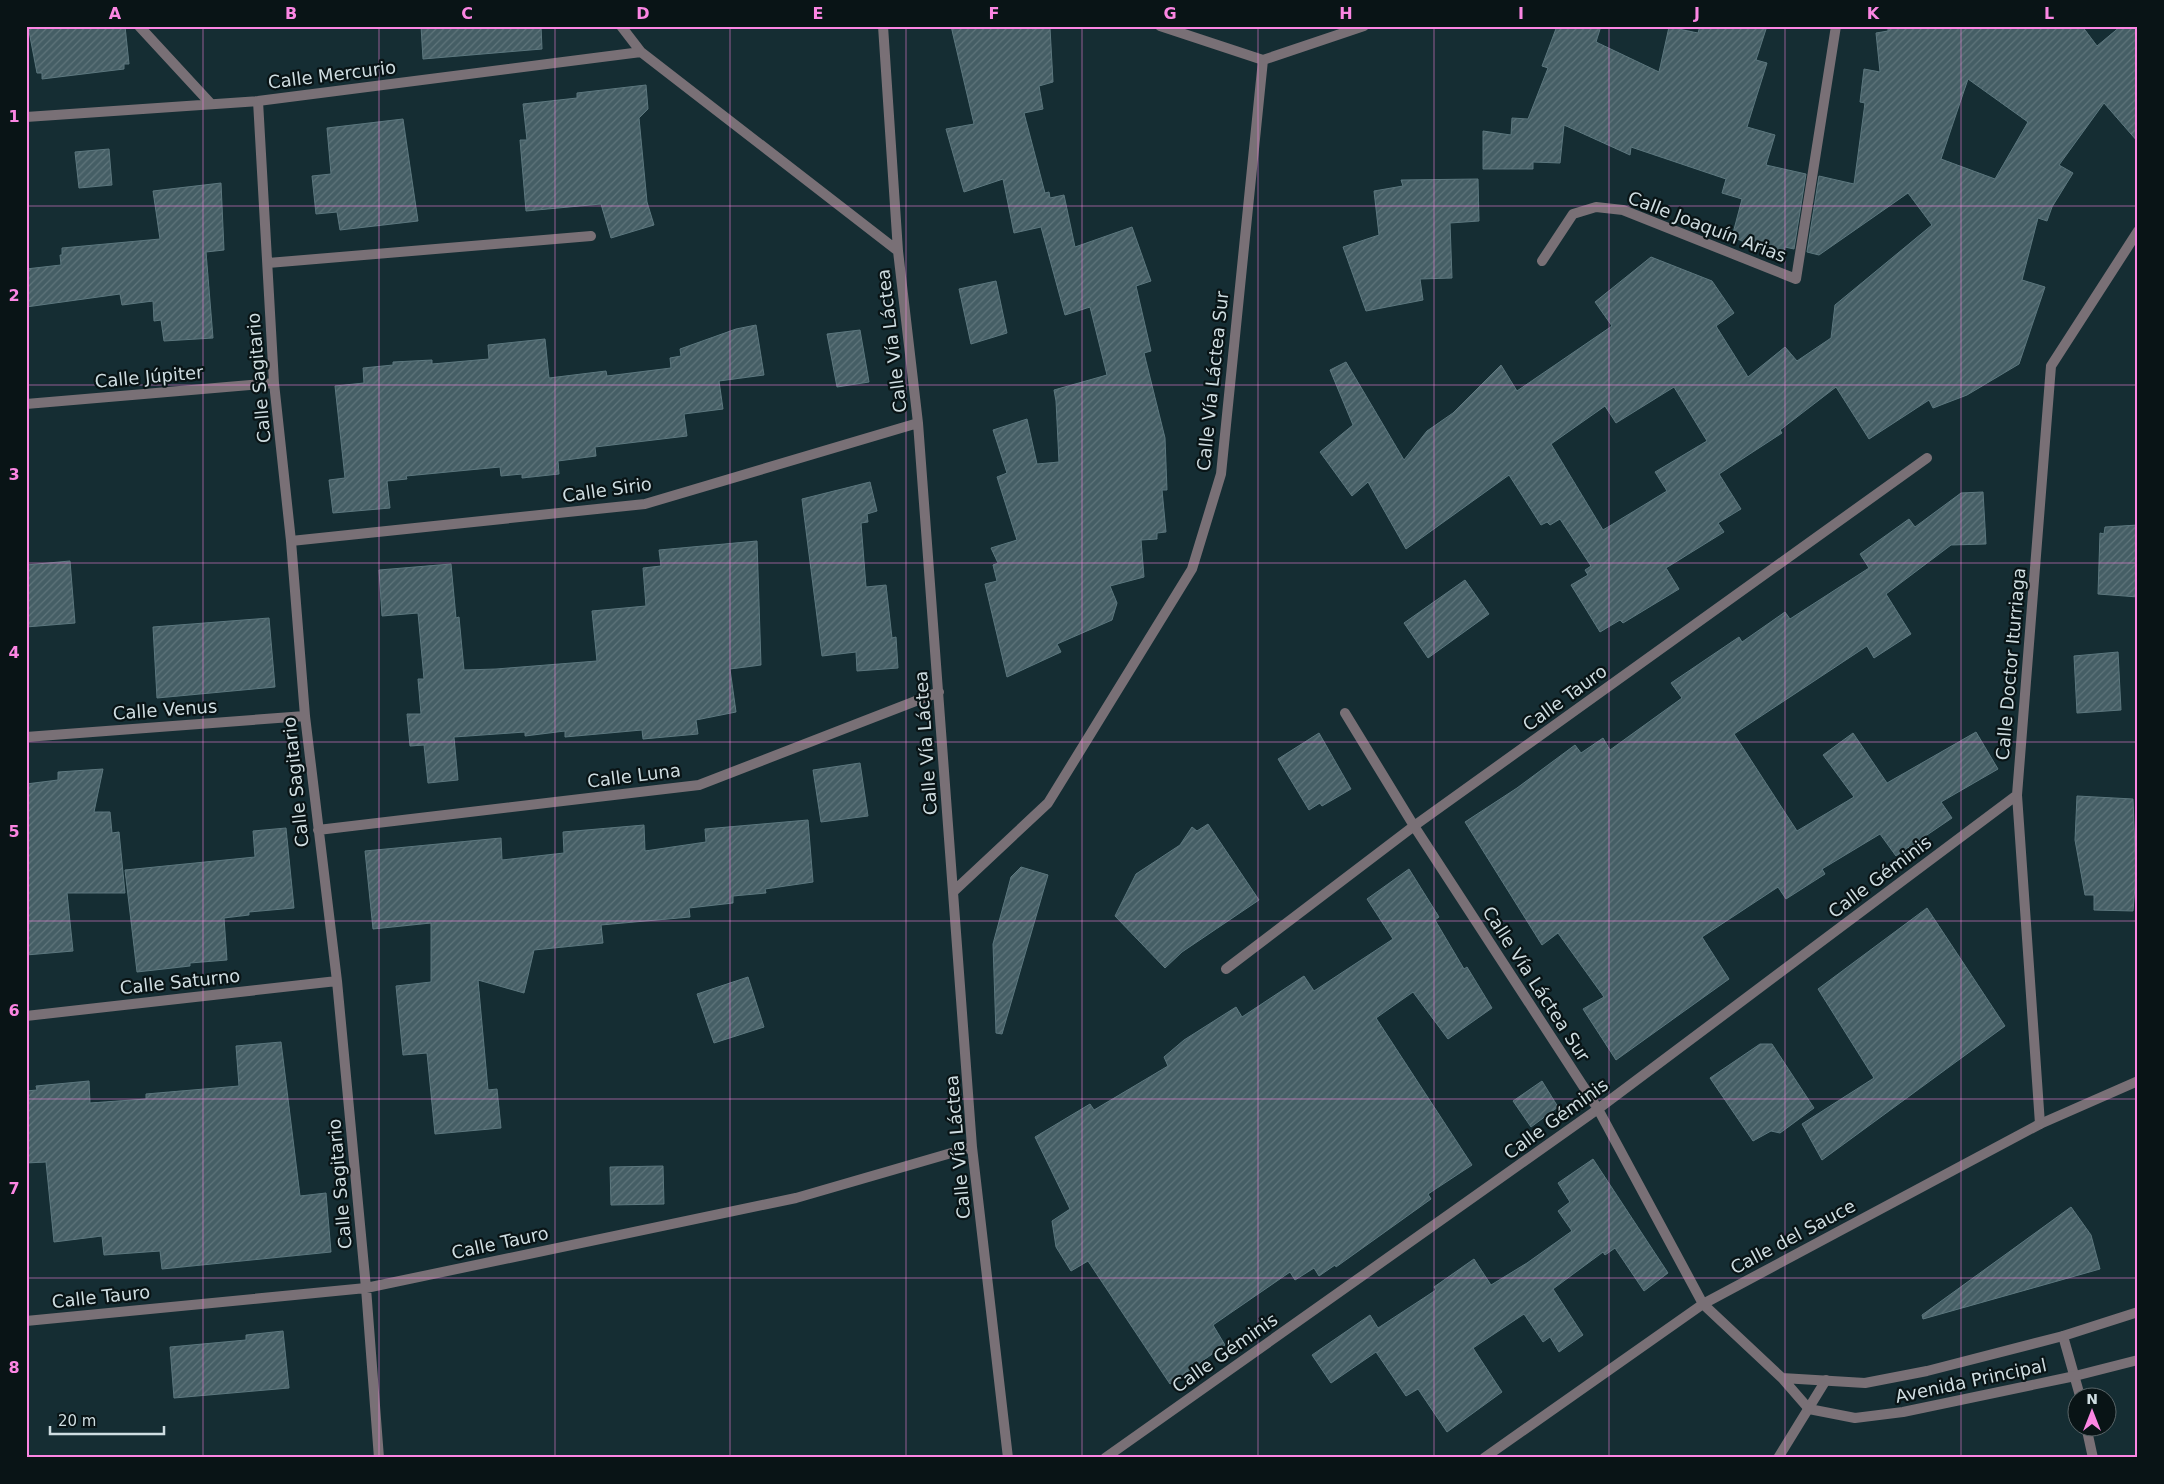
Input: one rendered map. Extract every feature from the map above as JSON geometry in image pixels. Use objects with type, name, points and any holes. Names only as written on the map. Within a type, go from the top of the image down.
[{"type":"street","points":[[139,26],[211,104]]},
{"type":"street","points":[[621,26],[641,52],[898,251]]},
{"type":"street","name":"Calle Vía Láctea","points":[[883,26],[898,251],[918,423],[972,1147],[1008,1458]]},
{"type":"street","points":[[1160,26],[1263,60],[1364,26]]},
{"type":"street","name":"Calle Joaquín Arias","points":[[1542,261],[1573,214],[1596,207],[1623,210],[1796,279],[1836,26]]},
{"type":"street","name":"Calle Mercurio","points":[[26,117],[258,101],[641,52]]},
{"type":"street","name":"Calle Vía Láctea Sur","points":[[954,891],[1048,803],[1192,569],[1221,474],[1263,60]]},
{"type":"street","name":"Calle Sagitario","points":[[258,101],[274,383],[291,541],[305,716],[337,981],[366,1288],[379,1458]]},
{"type":"street","name":"Calle Doctor Iturriaga","points":[[2040,1124],[2017,795],[2051,366],[2138,231]]},
{"type":"street","points":[[268,262],[591,236]]},
{"type":"street","name":"Calle Júpiter","points":[[26,404],[274,383]]},
{"type":"street","name":"Calle Sirio","points":[[291,541],[645,504],[918,423]]},
{"type":"street","name":"Calle Tauro","points":[[1226,969],[1414,826],[1927,458]]},
{"type":"street","name":"Calle Luna","points":[[318,830],[699,785],[939,692]]},
{"type":"street","name":"Calle Vía Láctea Sur","points":[[1345,713],[1414,826],[1598,1109],[1703,1304],[1782,1378],[1809,1409]]},
{"type":"street","name":"Calle Venus","points":[[26,737],[305,716]]},
{"type":"street","name":"Calle Géminis","points":[[1105,1458],[1598,1109],[2017,795]]},
{"type":"street","name":"Calle Saturno","points":[[26,1016],[337,981]]},
{"type":"street","name":"Calle del Sauce","points":[[1484,1458],[1703,1304],[2040,1124],[2138,1081]]},
{"type":"street","name":"Calle Tauro","points":[[26,1321],[366,1288],[796,1198],[972,1147]]},
{"type":"street","name":"Avenida Principal","points":[[1782,1378],[1865,1383],[1927,1371],[2063,1336],[2138,1312]]},
{"type":"street","points":[[2063,1336],[2078,1386]]},
{"type":"street","name":"Avenida Principal","points":[[1809,1409],[1855,1418],[1903,1412],[2075,1376],[2138,1360]]},
{"type":"street","points":[[1778,1458],[1826,1380]]},
{"type":"street","points":[[2088,1436],[2093,1458]]},
{"type":"building","points":[[28,26],[125,26],[129,64],[124,64],[124,69],[42,79],[42,73],[37,73]]},
{"type":"building","points":[[421,26],[541,26],[542,49],[423,59]]},
{"type":"building","points":[[951,26],[1032,26],[1032,29],[1050,28],[1053,82],[1039,86],[1043,109],[1024,113],[1045,193],[1049,192],[1050,198],[1064,195],[1075,247],[1132,227],[1151,281],[1136,286],[1151,351],[1144,353],[1165,438],[1167,490],[1162,490],[1166,532],[1157,533],[1157,539],[1141,540],[1144,577],[1110,586],[1117,603],[1112,620],[1057,644],[1061,652],[1007,677],[985,584],[997,581],[993,565],[998,563],[991,548],[1017,540],[997,477],[1007,473],[993,430],[1027,419],[1037,464],[1059,462],[1054,390],[1107,375],[1090,307],[1065,315],[1041,227],[1014,233],[1003,179],[964,192],[946,129],[974,124]]},
{"type":"building","points":[[1557,26],[1601,26],[1596,42],[1659,72],[1669,27],[1698,33],[1700,26],[1767,26],[1756,60],[1767,63],[1747,127],[1775,135],[1766,165],[1806,174],[1794,249],[1785,247],[1783,257],[1732,237],[1742,199],[1722,193],[1726,179],[1631,147],[1630,155],[1564,125],[1560,163],[1533,162],[1533,169],[1483,169],[1483,131],[1511,135],[1512,118],[1528,119],[1548,68],[1542,66]]},
{"type":"building","points":[[1888,26],[2082,26],[2097,46],[2121,26],[2138,26],[2138,142],[2104,103],[2059,165],[2073,173],[2052,207],[2047,221],[2038,218],[2022,280],[2045,287],[2019,364],[1967,395],[1933,408],[1929,400],[1869,439],[1836,387],[1780,430],[1782,433],[1719,474],[1741,509],[1718,523],[1724,532],[1666,568],[1679,589],[1623,623],[1620,620],[1600,632],[1571,585],[1588,575],[1585,570],[1591,566],[1560,519],[1550,525],[1547,522],[1541,525],[1509,475],[1406,549],[1368,482],[1352,496],[1320,452],[1353,425],[1330,370],[1346,362],[1404,460],[1427,431],[1453,413],[1501,365],[1517,391],[1612,326],[1595,302],[1651,257],[1712,281],[1734,313],[1716,326],[1748,377],[1785,347],[1797,361],[1831,338],[1835,305],[1932,225],[1908,193],[1819,255],[1807,252],[1819,176],[1854,184],[1865,103],[1860,102],[1864,69],[1880,72],[1876,33],[1888,31]],"holes":[[[1968,79],[2028,122],[1995,179],[1941,159]],[[1674,387],[1707,441],[1655,472],[1667,491],[1603,530],[1551,444],[1605,406],[1616,423]]]},
{"type":"building","points":[[646,85],[648,109],[639,118],[647,202],[654,225],[611,238],[601,204],[526,211],[520,140],[527,140],[523,104],[577,98],[577,93]]},
{"type":"building","points":[[403,119],[418,221],[340,230],[337,212],[316,214],[312,176],[331,174],[327,128]]},
{"type":"building","points":[[109,149],[112,185],[79,188],[75,152]]},
{"type":"building","points":[[1478,179],[1479,221],[1450,223],[1452,278],[1420,279],[1423,300],[1366,311],[1343,247],[1379,235],[1374,191],[1403,186],[1401,180]]},
{"type":"building","points":[[221,183],[224,250],[206,252],[213,338],[164,341],[161,320],[154,321],[153,301],[122,305],[120,294],[26,307],[26,269],[61,265],[60,255],[62,255],[62,248],[160,239],[153,191]]},
{"type":"building","points":[[996,281],[1007,333],[971,344],[959,289]]},
{"type":"building","points":[[756,325],[764,375],[719,381],[723,409],[684,414],[687,436],[595,447],[596,456],[558,461],[559,474],[522,478],[522,474],[501,476],[500,467],[406,476],[407,479],[387,481],[390,508],[333,513],[329,480],[345,478],[335,386],[364,383],[363,368],[393,365],[393,362],[432,360],[432,364],[489,359],[488,345],[545,339],[549,378],[606,371],[607,376],[671,368],[670,358],[681,356],[680,349],[736,329]]},
{"type":"building","points":[[860,330],[869,382],[837,387],[827,334]]},
{"type":"building","points":[[870,482],[877,511],[867,514],[868,522],[861,523],[866,587],[886,585],[892,638],[896,637],[898,668],[857,671],[856,652],[822,656],[802,499]]},
{"type":"building","points":[[1983,492],[1986,544],[1951,545],[1886,594],[1911,634],[1874,658],[1867,646],[1734,734],[1797,831],[1854,797],[1823,755],[1853,733],[1887,783],[1976,732],[1998,769],[1941,802],[1952,818],[1896,856],[1880,834],[1822,869],[1825,874],[1786,899],[1778,887],[1702,937],[1729,979],[1616,1060],[1583,1009],[1604,997],[1558,933],[1542,945],[1465,822],[1517,788],[1575,745],[1581,753],[1603,738],[1610,750],[1682,698],[1671,683],[1739,637],[1742,642],[1785,612],[1790,619],[1869,568],[1860,554],[1909,519],[1915,527],[1961,493]]},
{"type":"building","points":[[2138,525],[2138,597],[2098,594],[2100,533],[2104,534],[2105,527]]},
{"type":"building","points":[[757,541],[761,665],[730,669],[736,712],[696,720],[698,734],[643,739],[642,730],[565,737],[565,731],[525,736],[525,732],[454,737],[458,780],[428,783],[424,745],[410,746],[407,714],[421,714],[418,679],[424,679],[418,613],[382,616],[379,570],[451,564],[456,618],[459,617],[464,670],[496,669],[597,661],[592,611],[646,606],[643,568],[661,566],[659,550]]},
{"type":"building","points":[[70,561],[75,623],[26,627],[26,565]]},
{"type":"building","points":[[1465,580],[1489,614],[1428,658],[1404,623]]},
{"type":"building","points":[[269,618],[275,687],[157,698],[153,627]]},
{"type":"building","points":[[2118,652],[2121,710],[2077,713],[2074,656]]},
{"type":"building","points":[[1319,733],[1351,789],[1322,806],[1320,803],[1309,810],[1278,759]]},
{"type":"building","points":[[860,763],[868,816],[821,822],[813,770]]},
{"type":"building","points":[[103,769],[94,812],[110,812],[112,833],[119,832],[125,893],[67,893],[73,951],[26,955],[26,784],[58,780],[58,772]]},
{"type":"building","points":[[2077,796],[2133,799],[2136,874],[2133,911],[2094,910],[2094,895],[2085,895],[2075,840]]},
{"type":"building","points":[[808,820],[813,882],[765,889],[766,893],[733,896],[733,903],[689,908],[690,917],[601,925],[603,943],[534,950],[524,993],[478,980],[488,1090],[497,1089],[501,1128],[435,1134],[427,1053],[403,1055],[396,986],[431,982],[431,923],[373,929],[365,851],[501,838],[502,860],[564,853],[563,832],[644,825],[645,851],[706,842],[705,829]]},
{"type":"building","points":[[1208,824],[1259,900],[1182,952],[1165,968],[1115,916],[1136,874],[1180,845],[1192,827],[1197,831]]},
{"type":"building","points":[[286,828],[294,908],[249,912],[249,915],[224,918],[227,960],[190,963],[190,966],[137,972],[125,870],[255,857],[253,831]]},
{"type":"building","points":[[1021,867],[1048,875],[1002,1034],[996,1033],[993,944],[1011,877]]},
{"type":"building","points":[[1409,869],[1439,917],[1435,920],[1464,969],[1467,967],[1492,1008],[1448,1039],[1413,992],[1376,1018],[1472,1165],[1428,1194],[1431,1199],[1336,1267],[1335,1265],[1319,1276],[1314,1268],[1295,1280],[1290,1272],[1213,1325],[1225,1345],[1170,1384],[1088,1261],[1071,1271],[1056,1247],[1052,1221],[1070,1209],[1035,1137],[1090,1104],[1094,1110],[1168,1066],[1164,1057],[1184,1040],[1236,1007],[1242,1017],[1304,976],[1314,991],[1393,939],[1367,899]]},
{"type":"building","points":[[1927,908],[2005,1026],[1822,1160],[1802,1124],[1874,1078],[1818,989]]},
{"type":"building","points":[[748,977],[764,1027],[714,1043],[697,994]]},
{"type":"building","points":[[281,1042],[300,1196],[326,1193],[331,1252],[162,1269],[160,1251],[104,1255],[102,1236],[54,1242],[46,1162],[26,1163],[26,1091],[37,1090],[36,1086],[89,1081],[90,1103],[146,1099],[146,1094],[239,1086],[236,1046]]},
{"type":"building","points":[[1760,1044],[1772,1044],[1814,1108],[1780,1133],[1771,1131],[1753,1141],[1710,1078]]},
{"type":"building","points":[[1542,1081],[1558,1107],[1531,1127],[1513,1101]]},
{"type":"building","points":[[1593,1159],[1668,1273],[1644,1291],[1615,1248],[1605,1255],[1603,1252],[1553,1289],[1583,1335],[1559,1352],[1550,1337],[1543,1342],[1524,1314],[1473,1348],[1502,1392],[1447,1432],[1418,1389],[1406,1396],[1376,1352],[1331,1383],[1312,1355],[1370,1315],[1378,1328],[1436,1290],[1434,1287],[1474,1259],[1491,1285],[1527,1263],[1572,1231],[1558,1211],[1570,1202],[1558,1183]]},
{"type":"building","points":[[663,1166],[664,1204],[611,1205],[610,1167]]},
{"type":"building","points":[[2071,1207],[2091,1235],[2100,1269],[1923,1319],[1922,1315]]},
{"type":"building","points":[[283,1331],[289,1388],[174,1398],[170,1347],[246,1340],[246,1335]]}]
